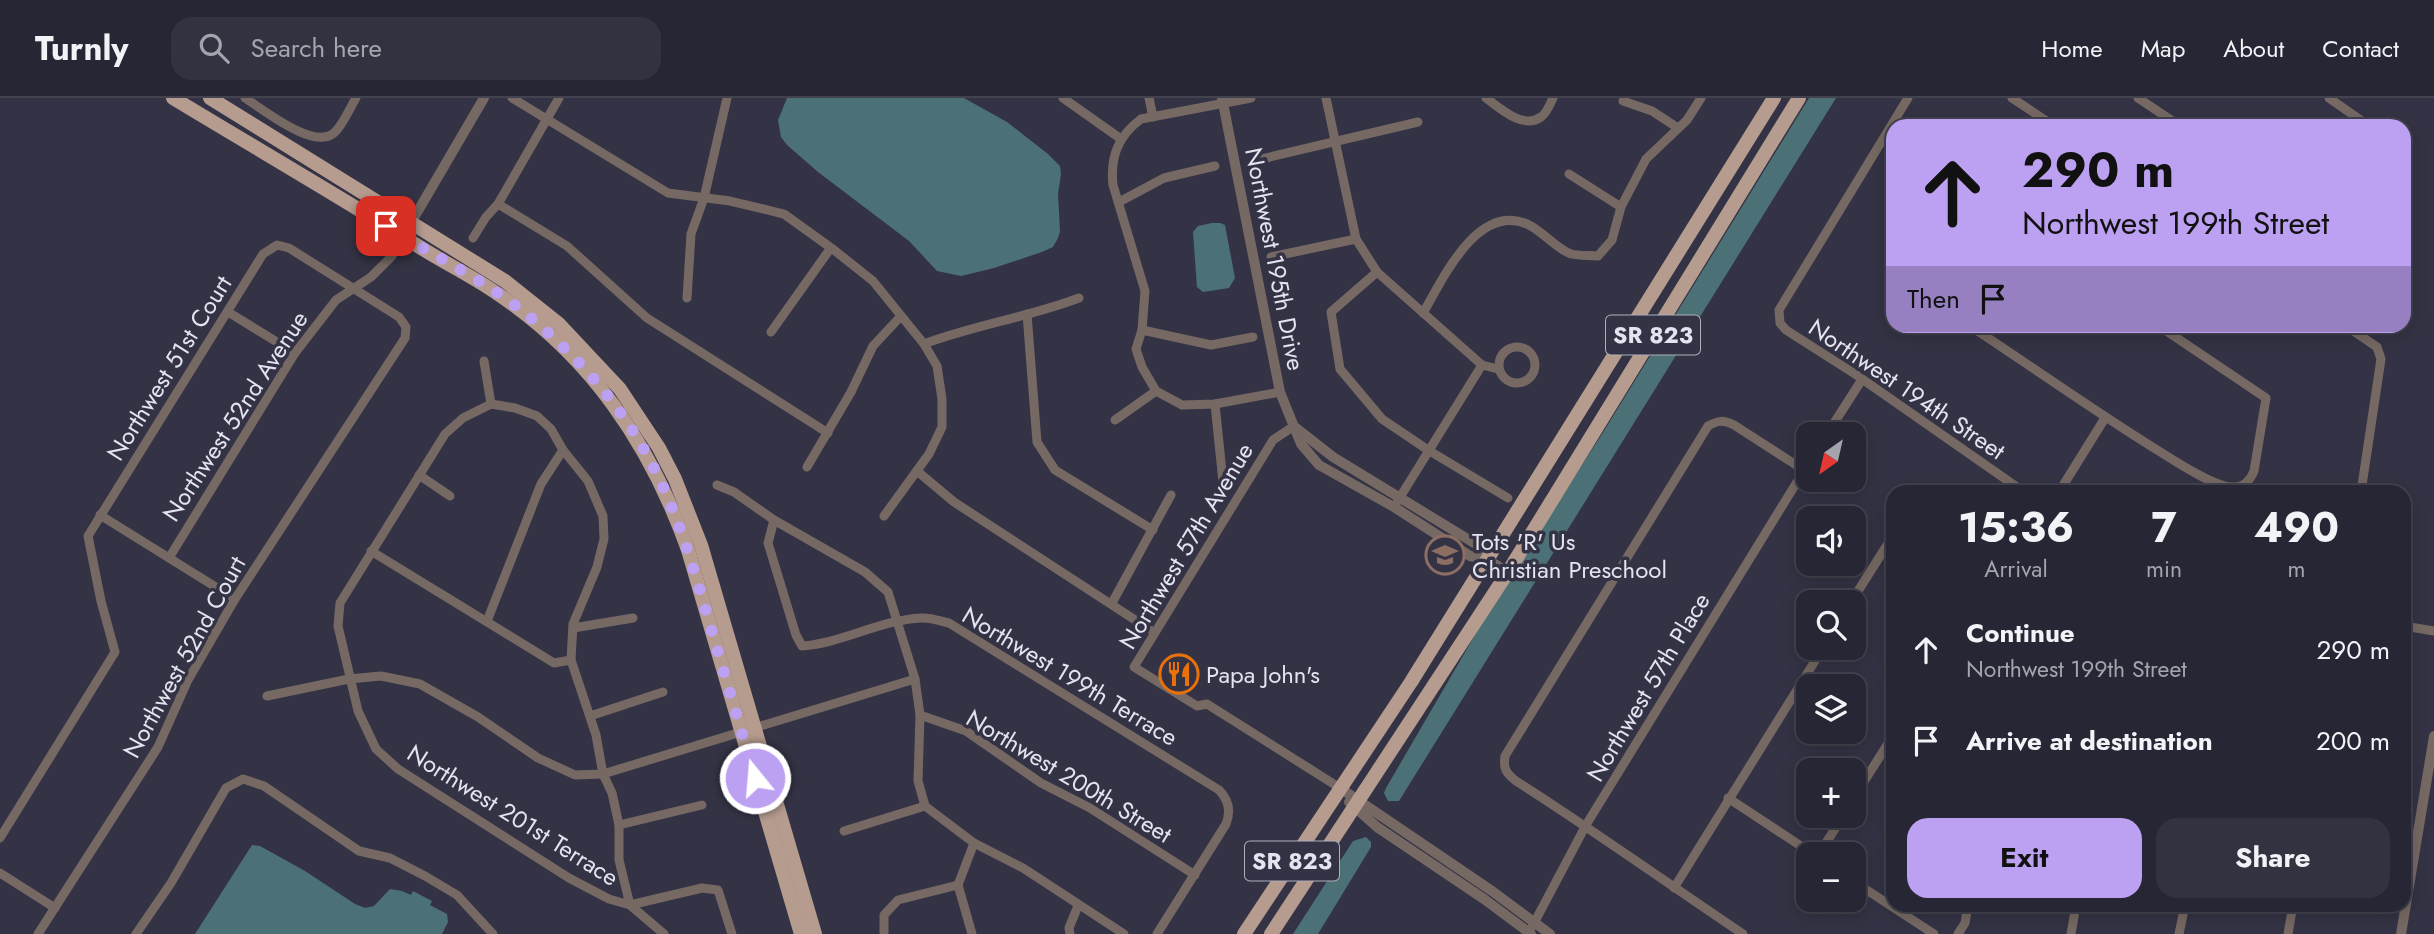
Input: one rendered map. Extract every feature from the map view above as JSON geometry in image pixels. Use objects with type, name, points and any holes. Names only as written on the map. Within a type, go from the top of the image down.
[{"type":"main road","points":[[174,98],[495,292],[523,312],[614,393]]},
{"type":"main road","points":[[210,98],[475,260],[532,301],[584,348],[614,393],[676,516],[815,934]]},
{"type":"main road","name":"SR 823","points":[[1244,934],[1411,682],[1774,98]]},
{"type":"main road","name":"SR 823","points":[[1271,934],[1508,572],[1798,98]]},
{"type":"main road","points":[[748,730],[801,934]]},
{"type":"street","points":[[244,98],[307,136],[324,138],[335,133],[356,98]]},
{"type":"street","name":"Northwest 52nd Avenue","points":[[169,558],[295,353],[336,300],[371,277],[392,256],[484,98]]},
{"type":"street","points":[[512,98],[667,193],[730,201],[784,214],[873,281],[924,344],[937,366],[941,381],[942,427],[929,454],[884,516]]},
{"type":"street","points":[[473,238],[498,204],[559,98]]},
{"type":"street","points":[[687,298],[691,234],[704,198],[727,98]]},
{"type":"street","points":[[1063,98],[1121,139]]},
{"type":"street","points":[[1149,98],[1153,117]]},
{"type":"street","points":[[1251,98],[1223,101],[1141,120],[1129,128],[1121,139],[1112,159],[1111,170],[1113,185],[1145,291],[1142,331],[1136,349],[1156,391],[1182,405],[1215,404],[1280,392]]},
{"type":"street","points":[[1326,98],[1356,239],[1377,272],[1482,365],[1498,369],[1510,381],[1521,384],[1527,381],[1532,373],[1536,361],[1534,354],[1524,348],[1513,348],[1500,358],[1498,369]]},
{"type":"street","points":[[1486,98],[1516,118],[1532,121],[1544,116],[1553,98]]},
{"type":"street","points":[[1423,313],[1456,257],[1486,225],[1508,219],[1527,224],[1572,254],[1598,256],[1612,240],[1621,207],[1646,159],[1687,120],[1702,98]]},
{"type":"street","name":"Northwest 194th Street","points":[[1895,119],[1908,98]]},
{"type":"street","points":[[2012,98],[2044,119]]},
{"type":"street","points":[[2138,98],[2170,119]]},
{"type":"street","points":[[2329,98],[2360,119]]},
{"type":"street","name":"Northwest 195th Drive","points":[[1223,101],[1280,392],[1301,444],[1319,465],[1397,502],[1484,549],[1488,559],[1508,572]]},
{"type":"street","points":[[1623,101],[1652,111],[1678,128]]},
{"type":"street","points":[[1253,161],[1418,122]]},
{"type":"street","name":"Northwest 194th Street","points":[[1886,134],[1779,310],[1780,323],[1786,330],[1855,374],[1861,381],[2014,485]]},
{"type":"street","points":[[1119,202],[1164,178],[1215,166]]},
{"type":"street","points":[[1569,174],[1621,207]]},
{"type":"street","points":[[498,204],[567,246],[647,318],[828,433]]},
{"type":"street","points":[[1271,257],[1356,239]]},
{"type":"street","name":"Northwest 51st Court","points":[[100,515],[263,254],[277,245],[289,248],[351,288]]},
{"type":"street","points":[[771,331],[831,248]]},
{"type":"street","points":[[1377,272],[1331,313],[1340,369],[1382,418],[1428,450],[1508,498]]},
{"type":"street","name":"Northwest 52nd Court","points":[[38,934],[158,747],[188,680],[235,599],[405,338],[406,327],[399,317],[351,288]]},
{"type":"street","points":[[924,344],[954,333],[1053,308],[1079,298]]},
{"type":"street","points":[[228,312],[295,353]]},
{"type":"street","points":[[1027,314],[1037,442],[1055,470],[1153,530]]},
{"type":"street","points":[[807,467],[851,392],[873,346],[901,316]]},
{"type":"street","points":[[1142,331],[1211,345],[1253,337]]},
{"type":"street","points":[[1980,333],[2105,418],[2197,475],[2225,485]]},
{"type":"street","points":[[2169,333],[2266,398],[2254,471],[2251,479],[2242,485]]},
{"type":"street","points":[[2356,333],[2377,347],[2381,359],[2362,485]]},
{"type":"street","points":[[484,361],[491,404],[515,408],[537,416],[551,429],[589,481],[603,516],[604,539],[597,567],[573,628],[570,660],[590,716],[603,774],[612,793],[619,825],[619,860],[630,905],[648,903],[702,888],[718,890],[732,934]]},
{"type":"street","points":[[1397,502],[1482,365]]},
{"type":"street","points":[[1835,422],[1861,381]]},
{"type":"street","points":[[1115,420],[1156,391]]},
{"type":"street","name":"Northwest 201st Terrace","points":[[491,404],[463,418],[445,434],[340,603],[338,626],[358,711],[376,749],[398,769],[569,878],[609,899],[630,905],[664,934]]},
{"type":"street","points":[[1215,404],[1223,482]]},
{"type":"street","points":[[2063,485],[2105,418]]},
{"type":"street","points":[[1743,934],[1586,825],[1516,781],[1504,769],[1506,756],[1709,426],[1717,421],[1734,425],[1796,461]]},
{"type":"street","name":"Northwest 57th Avenue","points":[[1294,426],[1273,440],[1134,667],[1197,706],[1207,704],[1340,788]]},
{"type":"street","points":[[487,621],[541,484],[564,450]]},
{"type":"street","points":[[917,471],[954,502],[1149,629]]},
{"type":"street","points":[[419,475],[450,496]]},
{"type":"street","name":"Northwest 57th Place","points":[[1530,931],[1586,825],[1796,483]]},
{"type":"street","points":[[717,485],[734,492],[774,520],[864,572],[888,592],[915,679],[920,715],[918,780],[925,806],[974,843],[1023,868],[1124,934]]},
{"type":"street","points":[[1112,603],[1171,495]]},
{"type":"street","points":[[0,838],[115,652],[88,536],[100,515],[235,599]]},
{"type":"street","name":"Northwest 199th Terrace","points":[[774,520],[768,543],[796,635],[802,646],[822,645],[898,621],[924,617],[949,623],[1219,790],[1226,797],[1229,815],[1195,875]]},
{"type":"street","points":[[1859,590],[1886,550]]},
{"type":"street","points":[[371,551],[554,663],[570,660]]},
{"type":"street","points":[[573,628],[633,618]]},
{"type":"street","points":[[2411,627],[2434,631]]},
{"type":"street","points":[[1674,888],[1815,660]]},
{"type":"street","points":[[267,696],[349,679],[381,676],[420,684],[478,717],[538,758],[575,775],[603,774],[915,679]]},
{"type":"street","points":[[590,716],[663,692]]},
{"type":"street","name":"Northwest 200th Street","points":[[920,715],[966,731],[1041,783],[1090,808],[1195,875]]},
{"type":"street","points":[[2411,874],[2434,736]]},
{"type":"street","points":[[1866,778],[1886,747]]},
{"type":"street","points":[[136,934],[171,883],[226,788],[243,779],[264,786],[359,851],[390,858],[457,895],[493,934]]},
{"type":"street","points":[[1340,788],[1355,804],[1492,891],[1530,931],[1550,934]]},
{"type":"street","points":[[1728,798],[1796,843]]},
{"type":"street","points":[[619,825],[702,805]]},
{"type":"street","points":[[844,831],[925,806]]},
{"type":"street","points":[[972,934],[958,886],[974,843]]},
{"type":"street","points":[[0,873],[55,908]]},
{"type":"street","points":[[1157,934],[1195,875]]},
{"type":"street","points":[[884,934],[884,915],[898,900],[958,886]]},
{"type":"street","points":[[1866,890],[1886,903]]},
{"type":"street","points":[[1070,934],[1069,928],[1078,906]]},
{"type":"street","points":[[1900,912],[1934,934]]},
{"type":"street","points":[[1958,934],[1965,923],[1967,912]]},
{"type":"street","points":[[2071,934],[2075,912]]},
{"type":"street","points":[[2179,934],[2184,912]]},
{"type":"street","points":[[2288,934],[2292,912]]},
{"type":"street","points":[[2401,934],[2405,912]]},
{"type":"shaded area","points":[[787,98],[964,98],[1007,122],[1060,166],[1058,238],[1053,247],[994,268],[961,276],[937,271],[909,241],[787,145],[781,137],[778,120]]},
{"type":"shaded area","points":[[1809,98],[1836,98],[1399,801],[1388,801],[1384,793],[1386,788],[1503,587],[1602,434]]},
{"type":"shaded area","points":[[1212,223],[1225,225],[1235,278],[1229,288],[1203,292],[1197,287],[1193,232],[1198,226]]},
{"type":"shaded area","points":[[1366,837],[1371,842],[1371,847],[1318,934],[1293,934],[1353,841]]},
{"type":"shaded area","points":[[252,845],[260,846],[305,871],[365,908],[374,906],[390,889],[411,895],[413,891],[432,901],[430,905],[447,914],[448,922],[442,934],[195,934]]},
{"type":"place","name":"Tots 'R' Us Christian Preschool","points":[[1445,555]]},
{"type":"place","name":"Papa John's","points":[[1179,674]]},
{"type":"route","points":[[386,226],[495,292],[550,334],[609,397],[629,426],[663,485],[676,516],[755,778]]}]
